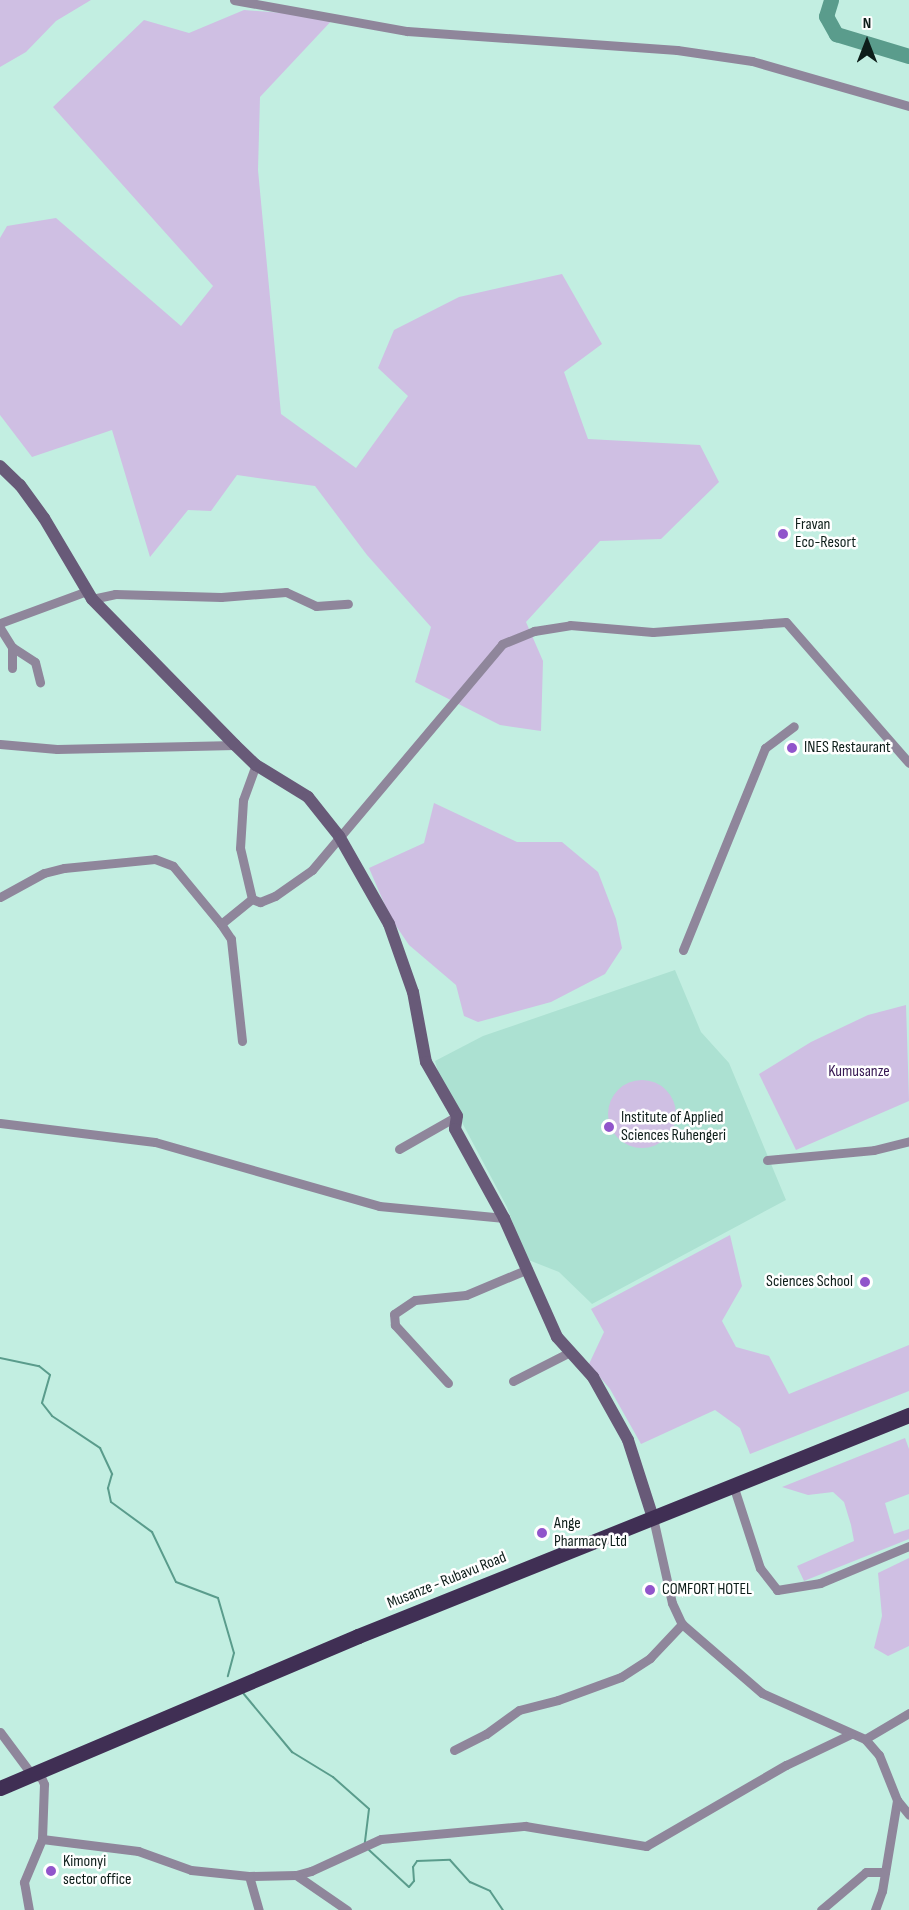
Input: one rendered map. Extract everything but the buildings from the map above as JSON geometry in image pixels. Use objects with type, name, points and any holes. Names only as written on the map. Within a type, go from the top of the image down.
[{"type":"highway","name":"Musanze - Rubavu Road","points":[[0,1788],[358,1636],[909,1415]]},
{"type":"main road","points":[[0,466],[20,485],[44,518],[90,595],[234,745],[256,765],[308,798],[339,837],[388,924],[413,992],[426,1062],[457,1116],[455,1129],[504,1218],[549,1321],[570,1352],[593,1377],[628,1440],[653,1518]]},
{"type":"street","points":[[234,0],[407,31],[677,50],[752,61],[909,106]]},
{"type":"street","points":[[0,623],[90,595],[221,597],[286,592],[316,606],[348,604]]},
{"type":"street","points":[[252,899],[260,902],[285,889],[312,870],[502,644],[520,634],[558,626],[653,632],[786,622],[909,763]]},
{"type":"street","points":[[0,628],[12,647],[35,662],[40,682]]},
{"type":"street","points":[[12,647],[12,668]]},
{"type":"street","points":[[683,950],[765,748],[794,726]]},
{"type":"street","points":[[0,744],[57,749],[234,745]]},
{"type":"street","points":[[252,899],[240,848],[243,800],[256,765]]},
{"type":"street","points":[[0,897],[44,873],[64,868],[155,859],[173,866],[222,924],[231,939],[242,1041]]},
{"type":"street","points":[[222,924],[252,899]]},
{"type":"street","points":[[399,1149],[457,1116]]},
{"type":"street","points":[[0,1123],[155,1142],[379,1206],[504,1218]]},
{"type":"street","points":[[767,1160],[874,1150],[909,1141]]},
{"type":"street","points":[[448,1383],[395,1325],[394,1314],[415,1300],[466,1295],[528,1269]]},
{"type":"street","points":[[513,1381],[570,1352]]},
{"type":"street","points":[[733,1485],[760,1568],[777,1590],[820,1584],[909,1546]]},
{"type":"street","points":[[653,1518],[672,1603],[682,1624],[762,1693],[865,1739],[888,1772],[897,1800],[909,1815]]},
{"type":"street","points":[[454,1750],[486,1734],[519,1710],[558,1700],[621,1677],[650,1658],[682,1624]]},
{"type":"street","points":[[865,1739],[909,1713]]},
{"type":"street","points":[[0,1732],[32,1775],[41,1777],[44,1784],[42,1839],[24,1882],[29,1910]]},
{"type":"street","points":[[42,1839],[138,1851],[191,1870],[249,1876],[296,1875],[381,1839],[525,1826],[649,1845],[726,1798],[851,1734]]},
{"type":"street","points":[[875,1910],[885,1872],[897,1800]]},
{"type":"street","points":[[821,1910],[866,1872],[885,1872]]},
{"type":"street","points":[[296,1875],[347,1910]]},
{"type":"street","points":[[249,1876],[259,1910]]},
{"type":"shaded area","name":"Institute of Applied Sciences Ruhengeri","points":[[675,970],[701,1032],[729,1063],[786,1200],[592,1304],[559,1272],[526,1259],[507,1207],[441,1083],[435,1061],[483,1036]]},
{"type":"green space","points":[[0,0],[91,0],[56,21],[26,52],[0,67]]},
{"type":"green space","points":[[244,10],[335,17],[260,97],[258,170],[281,414],[356,468],[408,396],[378,368],[394,330],[459,297],[562,274],[602,344],[564,372],[588,439],[700,445],[719,482],[661,539],[600,541],[526,622],[543,661],[541,731],[500,725],[415,682],[431,627],[367,555],[315,486],[237,475],[211,511],[188,510],[150,557],[112,430],[32,457],[0,415],[0,238],[7,226],[56,218],[181,326],[213,286],[53,107],[144,20],[189,33]]},
{"type":"green space","points":[[434,803],[517,842],[562,842],[598,872],[616,919],[622,948],[605,974],[551,1002],[478,1022],[464,1016],[456,985],[409,945],[390,917],[369,868],[424,843]]},
{"type":"green space","name":"Kumusanze","points":[[906,1005],[909,1101],[796,1150],[759,1074],[811,1042],[868,1015]]},
{"type":"green space","points":[[642,1080],[655,1083],[666,1090],[673,1101],[676,1114],[673,1127],[666,1138],[655,1145],[642,1148],[629,1145],[618,1138],[611,1127],[608,1114],[611,1101],[618,1090],[629,1083]]},
{"type":"green space","points":[[730,1235],[742,1286],[722,1321],[736,1347],[769,1356],[789,1394],[909,1345],[909,1391],[750,1454],[740,1428],[715,1410],[641,1444],[610,1389],[589,1364],[604,1332],[591,1309]]},
{"type":"green space","points":[[905,1438],[909,1449],[909,1494],[885,1503],[894,1534],[909,1529],[909,1539],[804,1581],[797,1566],[854,1541],[851,1525],[844,1502],[833,1492],[808,1495],[782,1487]]},
{"type":"green space","points":[[909,1558],[909,1646],[888,1656],[874,1648],[882,1616],[878,1573]]},
{"type":"waterway","points":[[831,0],[826,16],[836,34],[909,56]]},
{"type":"waterway","points":[[0,1358],[39,1366],[50,1375],[42,1403],[52,1416],[100,1448],[112,1474],[108,1488],[111,1502],[152,1532],[176,1582],[218,1598],[234,1653],[228,1676]]},
{"type":"waterway","points":[[243,1693],[292,1752],[333,1777],[369,1809],[365,1844]]},
{"type":"waterway","points":[[369,1850],[409,1887],[414,1881],[413,1867],[417,1861],[450,1860],[470,1882],[490,1891],[503,1910]]},
{"type":"place","name":"Fravan Eco-Resort","points":[[783,534]]},
{"type":"place","name":"INES Restaurant","points":[[792,748]]},
{"type":"place","name":"Institute of Applied Sciences Ruhengeri","points":[[609,1127]]},
{"type":"place","name":"Sciences School","points":[[865,1282]]},
{"type":"place","name":"Ange Pharmacy Ltd","points":[[542,1533]]},
{"type":"place","name":"COMFORT HOTEL","points":[[650,1590]]},
{"type":"place","name":"Kimonyi sector office","points":[[51,1871]]}]
